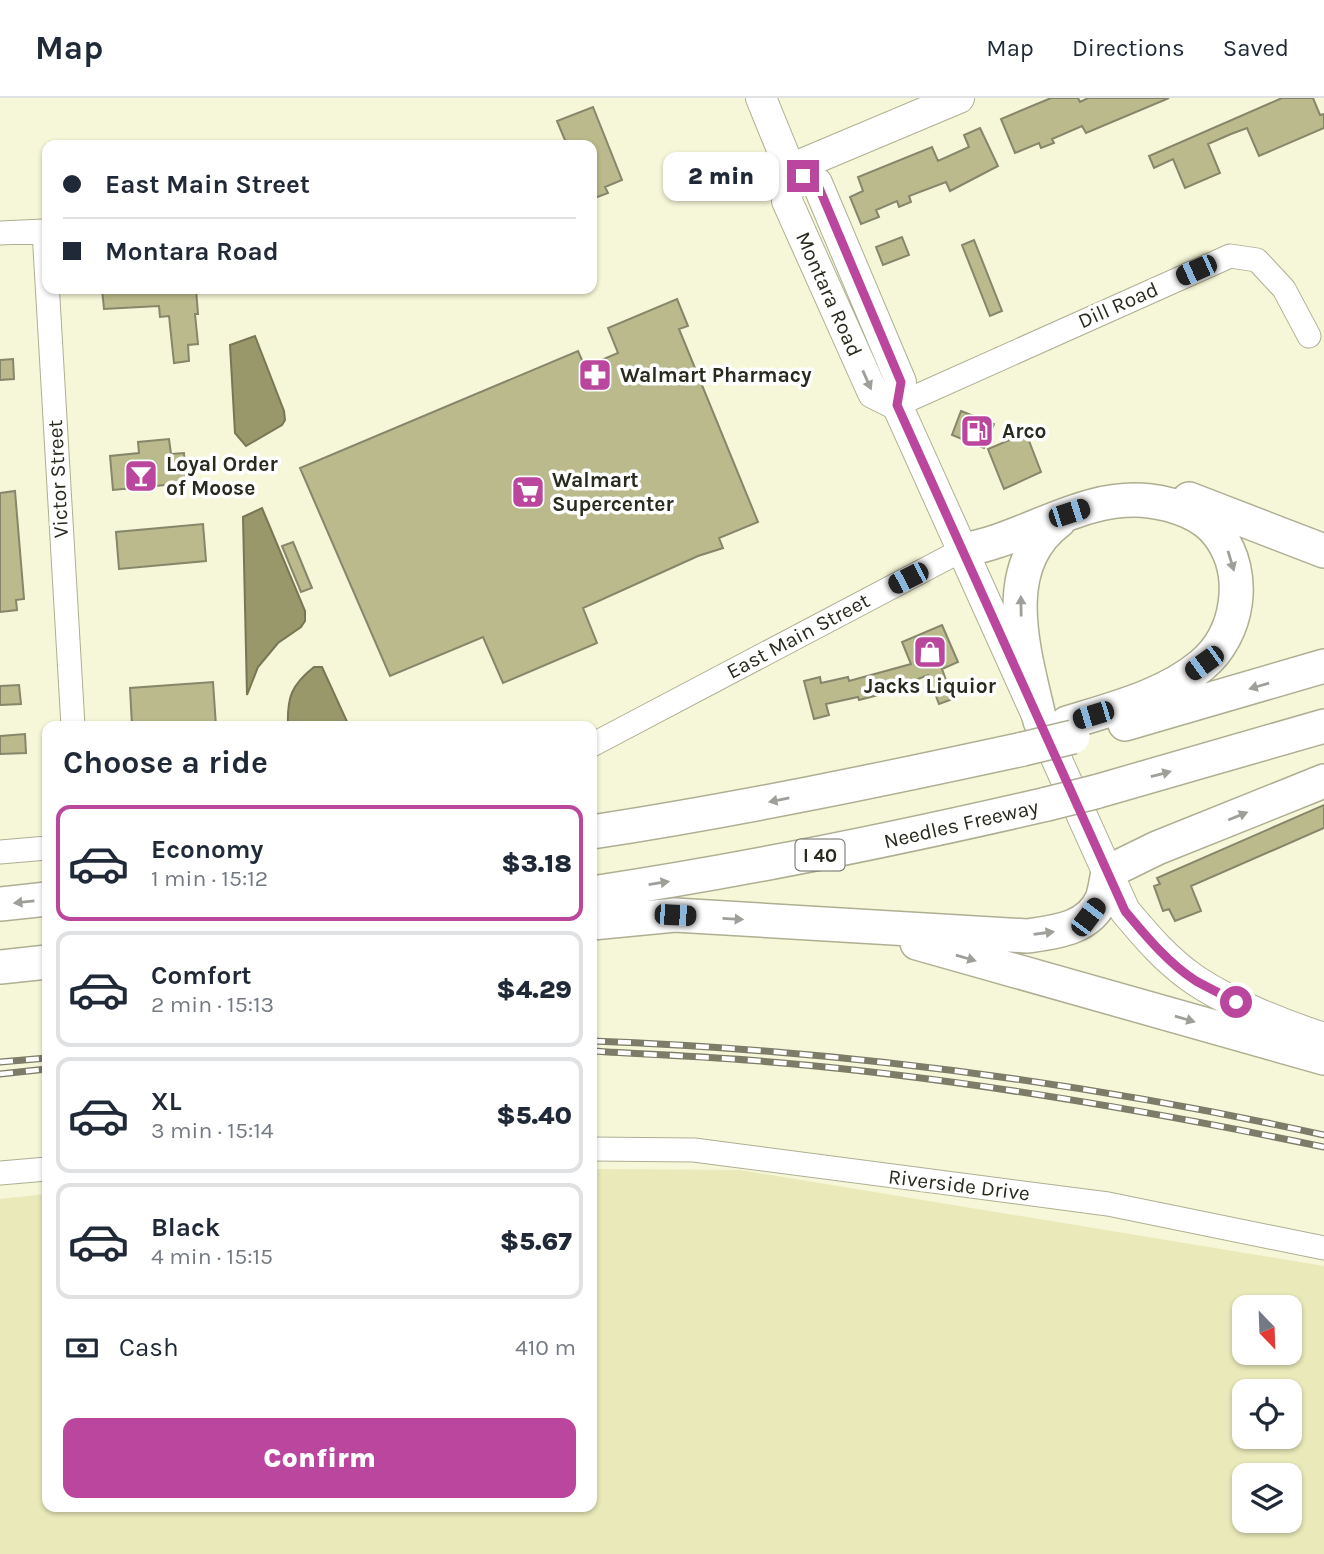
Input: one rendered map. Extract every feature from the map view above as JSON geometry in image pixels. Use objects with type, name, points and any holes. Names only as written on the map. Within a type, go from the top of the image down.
[{"type":"highway","points":[[962,550],[978,536],[1074,498],[1104,490],[1136,487],[1168,491],[1324,551]]},
{"type":"highway","points":[[962,550],[986,546],[1069,513],[1121,500],[1177,506],[1198,516],[1219,534],[1231,556],[1236,581],[1235,607],[1227,632],[1204,663],[1183,679],[1155,692],[1044,733]]},
{"type":"highway","points":[[1044,733],[1022,635],[1021,584],[1029,557],[1038,540],[1069,513]]},
{"type":"highway","points":[[597,831],[846,787],[1044,733],[1324,667]]},
{"type":"highway","name":"Needles Freeway","points":[[597,892],[834,852],[1047,804],[1324,726]]},
{"type":"highway","points":[[597,923],[675,915],[1027,936],[1066,930],[1088,917],[1102,900],[1108,872],[1157,848],[1324,781]]},
{"type":"highway","points":[[0,904],[42,900]]},
{"type":"highway","points":[[853,926],[1324,1058]]},
{"type":"highway","points":[[0,967],[42,963]]},
{"type":"main road","name":"Montara Road","points":[[761,98],[790,169],[787,201],[873,393],[897,405]]},
{"type":"main road","points":[[790,169],[959,98]]},
{"type":"main road","points":[[897,405],[1125,911],[1157,949],[1195,980],[1236,1002],[1324,1038]]},
{"type":"street","name":"Victor Street","points":[[0,233],[42,231]]},
{"type":"street","name":"Dill Road","points":[[897,405],[1230,256],[1257,260],[1283,289],[1309,336]]},
{"type":"street","name":"Victor Street","points":[[48,294],[73,721]]},
{"type":"street","name":"East Main Street","points":[[597,742],[962,550]]},
{"type":"street","points":[[0,852],[42,848]]},
{"type":"street","name":"Riverside Drive","points":[[597,1149],[694,1150],[1094,1202],[1324,1248]]},
{"type":"street","points":[[0,1173],[42,1169]]},
{"type":"shaded area","points":[[255,336],[285,420],[282,425],[246,446],[235,433],[230,345]]},
{"type":"shaded area","points":[[262,508],[305,611],[305,621],[301,627],[278,643],[258,667],[247,695],[243,517]]},
{"type":"shaded area","points":[[314,667],[322,667],[347,721],[288,721],[292,693],[300,680]]},
{"type":"shaded area","points":[[597,1169],[740,1170],[1324,1266],[1324,1554],[0,1554],[0,1199],[42,1195],[42,1512],[597,1512]]},
{"type":"building","points":[[1051,98],[1078,98],[1080,102],[1088,98],[1169,98],[1086,133],[1082,126],[1052,139],[1054,143],[1041,148],[1039,143],[1015,153],[1001,119]]},
{"type":"building","points":[[1282,98],[1313,98],[1320,115],[1324,114],[1324,128],[1259,156],[1247,128],[1231,134],[1208,144],[1220,173],[1185,188],[1173,159],[1154,168],[1149,156]]},
{"type":"building","points":[[593,107],[622,180],[605,187],[608,193],[597,197],[597,140],[565,140],[557,121]]},
{"type":"building","points":[[980,128],[998,166],[950,191],[946,182],[909,196],[911,202],[899,207],[897,201],[876,210],[879,217],[861,224],[850,197],[863,191],[858,177],[932,147],[938,161],[969,147],[964,135]]},
{"type":"building","points":[[902,237],[909,255],[883,265],[876,247]]},
{"type":"building","points":[[974,240],[1002,311],[990,316],[962,245]]},
{"type":"building","points":[[102,294],[196,294],[198,344],[188,345],[189,361],[174,363],[169,316],[160,317],[159,306],[104,309]]},
{"type":"building","name":"Walmart Supercenter","points":[[677,299],[688,326],[679,329],[758,522],[719,538],[723,548],[698,556],[583,608],[597,643],[503,683],[483,637],[390,676],[300,468],[578,351],[585,367],[618,353],[608,328]]},
{"type":"building","points":[[13,359],[14,379],[0,380],[0,360]]},
{"type":"building","points":[[961,411],[994,424],[984,448],[952,435]]},
{"type":"building","points":[[1026,433],[1041,472],[1004,489],[988,449]]},
{"type":"building","points":[[169,439],[171,454],[184,453],[186,483],[113,490],[110,456],[139,453],[138,442]]},
{"type":"building","points":[[15,491],[24,599],[16,600],[17,610],[0,612],[0,493]]},
{"type":"building","points":[[203,524],[206,561],[119,569],[116,532]]},
{"type":"building","points":[[293,542],[312,588],[301,592],[282,546]]},
{"type":"building","points":[[942,625],[958,662],[942,669],[953,699],[939,704],[928,675],[898,687],[898,690],[859,700],[858,697],[826,704],[829,715],[814,719],[804,681],[820,677],[821,683],[848,677],[849,681],[911,664],[902,642]]},
{"type":"building","points":[[213,682],[216,721],[132,721],[130,688]]},
{"type":"building","points":[[19,685],[21,704],[0,705],[0,686]]},
{"type":"building","points":[[25,734],[26,753],[0,754],[0,736]]},
{"type":"building","points":[[1324,805],[1324,828],[1191,886],[1201,911],[1175,921],[1169,909],[1163,911],[1154,886],[1160,884],[1157,878]]},
{"type":"railway","points":[[597,1041],[777,1052],[960,1072],[1143,1099],[1324,1135]]},
{"type":"railway","points":[[597,1051],[759,1061],[919,1078],[1122,1108],[1324,1147]]},
{"type":"railway","points":[[0,1062],[42,1058]]},
{"type":"railway","points":[[0,1074],[42,1070]]},
{"type":"place","name":"Walmart Pharmacy","points":[[595,375]]},
{"type":"place","name":"Arco","points":[[977,431]]},
{"type":"place","name":"Loyal Order of Moose","points":[[141,476]]},
{"type":"place","name":"Walmart Supercenter","points":[[528,492]]},
{"type":"place","name":"Jacks Liquior","points":[[930,652]]},
{"type":"route","points":[[803,176],[817,183],[901,382],[897,405],[1125,911],[1157,949],[1173,963],[1195,980],[1236,1002]]}]
